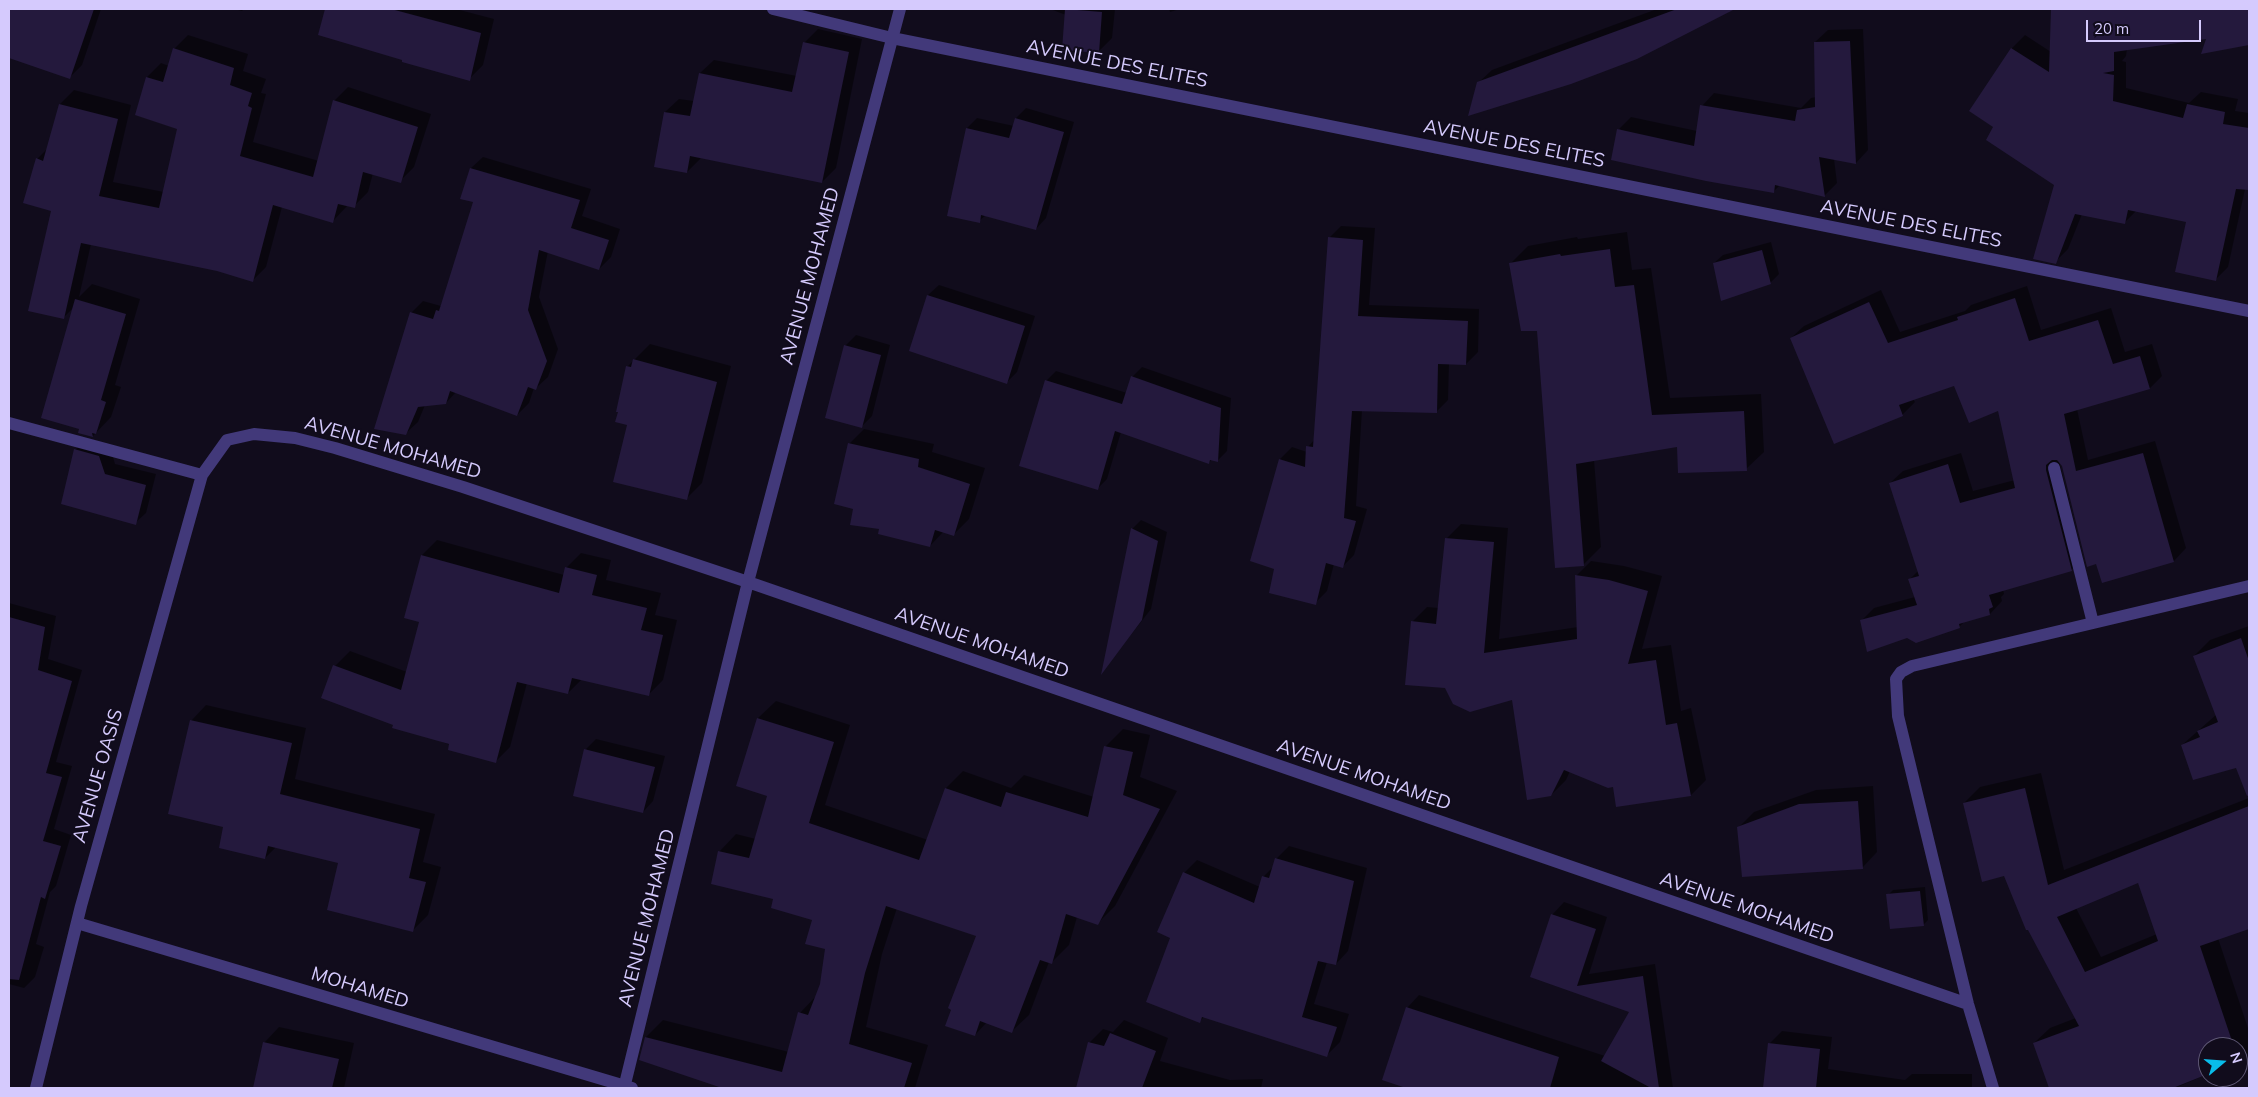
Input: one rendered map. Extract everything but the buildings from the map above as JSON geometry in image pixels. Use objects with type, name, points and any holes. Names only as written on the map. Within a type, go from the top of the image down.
[{"type":"street","name":"AVENUE DES ELITES","points":[[773,9],[892,38],[2249,311]]},
{"type":"street","name":"AVENUE MOHAMED","points":[[627,1088],[748,582],[900,9]]},
{"type":"street","points":[[9,423],[202,475]]},
{"type":"street","name":"AVENUE MOHAMED","points":[[202,475],[226,440],[254,434],[295,438],[336,448],[748,582],[1968,1004]]},
{"type":"street","points":[[2054,468],[2092,623]]},
{"type":"street","name":"AVENUE OASIS","points":[[36,1088],[77,923],[202,475]]},
{"type":"street","points":[[1993,1088],[1968,1004],[1898,716],[1896,678],[1901,672],[1912,666],[2249,586]]},
{"type":"street","name":"MOHAMED","points":[[77,923],[627,1088]]}]
